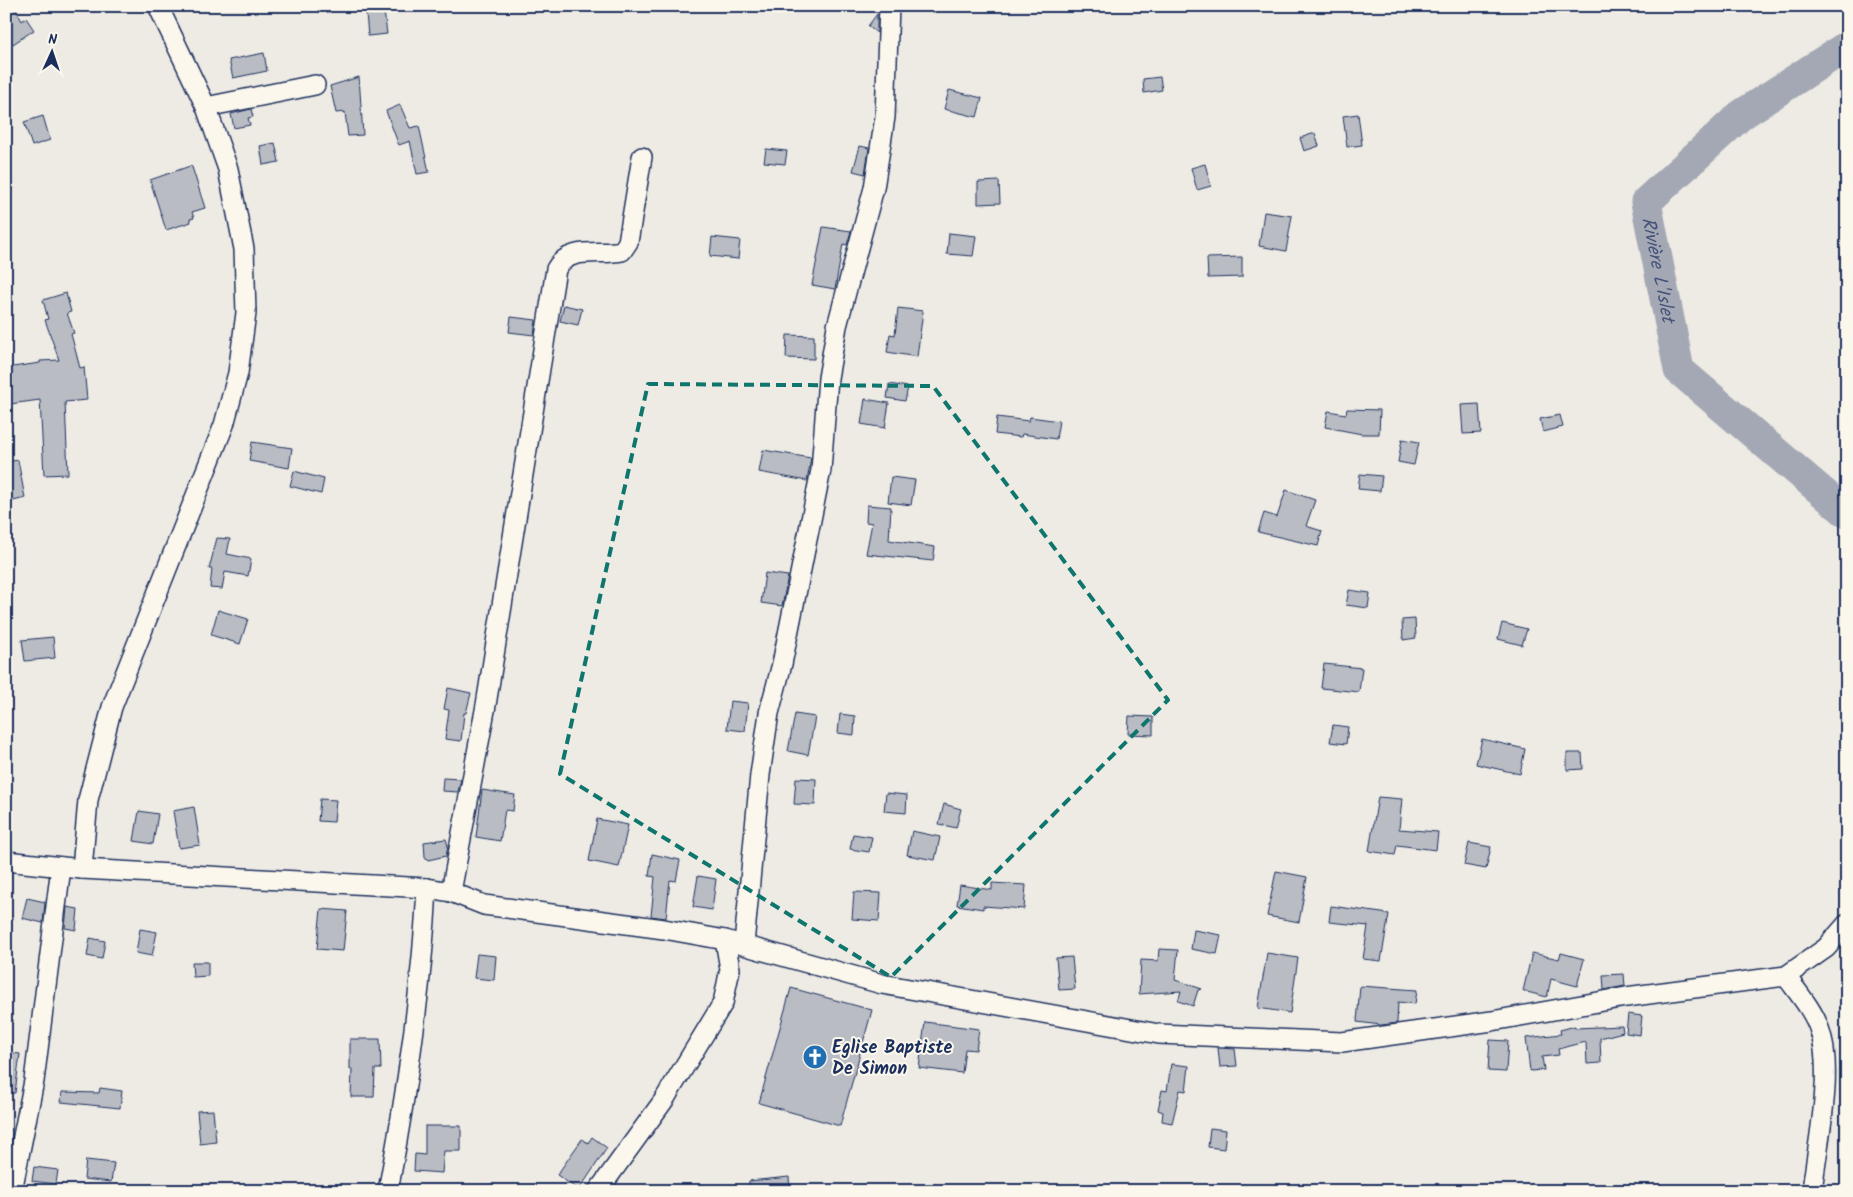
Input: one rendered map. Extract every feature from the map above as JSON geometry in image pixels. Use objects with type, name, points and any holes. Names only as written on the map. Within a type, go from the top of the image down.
[{"type":"street","points":[[82,869],[88,800],[112,707],[224,425],[238,373],[246,314],[244,250],[228,169],[206,107],[158,6]]},
{"type":"street","points":[[744,944],[760,775],[769,713],[782,664],[821,470],[827,395],[837,326],[874,188],[886,117],[889,6]]},
{"type":"street","points":[[206,107],[314,85]]},
{"type":"street","points":[[451,892],[486,705],[556,269],[562,260],[574,253],[611,253],[622,251],[628,242],[642,157]]},
{"type":"street","points":[[6,861],[82,869],[427,888],[451,892],[484,905],[664,929],[725,940],[882,984],[1159,1034],[1342,1042],[1492,1021],[1626,997],[1786,976],[1826,948],[1847,924]]},
{"type":"street","points":[[12,1191],[34,1081],[61,867]]},
{"type":"street","points":[[388,1191],[400,1128],[423,963],[427,888]]},
{"type":"street","points":[[598,1191],[664,1100],[723,1003],[730,969],[725,940]]},
{"type":"street","points":[[1786,976],[1820,1030],[1825,1054],[1824,1092],[1812,1191]]},
{"type":"highlighted area","points":[[648,384],[933,386],[1168,700],[891,977],[560,774]]},
{"type":"building","points":[[6,6],[14,6],[22,21],[26,18],[34,30],[13,44],[6,33]]},
{"type":"building","points":[[384,11],[387,34],[368,36],[366,13]]},
{"type":"building","points":[[877,14],[877,33],[868,26]]},
{"type":"building","points":[[264,53],[267,71],[233,78],[229,60]]},
{"type":"building","points":[[359,77],[363,135],[348,136],[345,112],[336,113],[330,86]]},
{"type":"building","points":[[1160,77],[1162,90],[1144,93],[1143,79]]},
{"type":"building","points":[[949,90],[982,98],[977,117],[944,109]]},
{"type":"building","points":[[400,105],[410,128],[419,126],[429,172],[417,174],[410,141],[399,145],[398,143],[386,111]]},
{"type":"building","points":[[251,109],[253,117],[248,118],[250,125],[234,128],[231,114]]},
{"type":"building","points":[[1358,114],[1362,145],[1347,147],[1343,116]]},
{"type":"building","points":[[43,116],[50,140],[32,146],[24,122]]},
{"type":"building","points":[[1315,133],[1319,146],[1304,151],[1300,138]]},
{"type":"building","points":[[275,143],[279,162],[263,165],[260,146]]},
{"type":"building","points":[[860,146],[869,148],[865,174],[853,171]]},
{"type":"building","points":[[766,149],[787,151],[785,164],[764,162]]},
{"type":"building","points":[[1205,164],[1211,186],[1197,190],[1191,168]]},
{"type":"building","points":[[190,166],[192,167],[205,208],[192,212],[194,218],[190,219],[191,222],[166,230],[150,180]]},
{"type":"building","points":[[999,181],[1000,203],[978,204],[978,182]]},
{"type":"building","points":[[1264,212],[1292,216],[1286,251],[1259,246]]},
{"type":"building","points":[[823,227],[851,231],[847,245],[843,244],[835,289],[812,285]]},
{"type":"building","points":[[949,233],[976,236],[973,256],[947,254]]},
{"type":"building","points":[[712,237],[740,240],[738,259],[710,256]]},
{"type":"building","points":[[1242,257],[1242,277],[1208,278],[1207,258]]},
{"type":"building","points":[[66,293],[71,312],[67,313],[74,333],[71,334],[80,368],[84,367],[87,400],[65,402],[68,474],[44,475],[40,400],[10,404],[6,368],[40,363],[40,361],[59,360],[45,320],[48,319],[43,300]]},
{"type":"building","points":[[564,305],[582,309],[578,325],[560,321]]},
{"type":"building","points":[[898,308],[923,311],[917,357],[887,352],[890,334],[895,335]]},
{"type":"building","points":[[511,317],[536,320],[534,335],[509,332]]},
{"type":"building","points":[[787,335],[814,336],[814,359],[786,358]]},
{"type":"building","points":[[889,384],[908,387],[905,401],[887,398]]},
{"type":"building","points":[[865,399],[889,403],[885,428],[861,424]]},
{"type":"building","points":[[1479,404],[1481,433],[1463,434],[1461,405]]},
{"type":"building","points":[[1347,409],[1380,410],[1379,434],[1362,434],[1325,427],[1328,411],[1346,414]]},
{"type":"building","points":[[1560,415],[1563,427],[1543,432],[1540,419]]},
{"type":"building","points":[[997,417],[1029,421],[1030,417],[1059,421],[1056,439],[1022,434],[1021,437],[995,434]]},
{"type":"building","points":[[1402,439],[1419,442],[1414,465],[1398,462]]},
{"type":"building","points":[[252,442],[292,448],[289,468],[249,461]]},
{"type":"building","points":[[763,450],[811,458],[807,481],[759,472]]},
{"type":"building","points":[[18,460],[25,498],[6,503],[6,462]]},
{"type":"building","points":[[294,471],[324,479],[321,494],[290,486]]},
{"type":"building","points":[[1360,474],[1382,476],[1380,491],[1358,489]]},
{"type":"building","points":[[891,477],[915,480],[911,505],[888,502]]},
{"type":"building","points":[[1286,490],[1315,500],[1306,526],[1322,531],[1318,546],[1258,532],[1264,513],[1277,517]]},
{"type":"building","points":[[867,505],[891,507],[889,540],[935,547],[933,561],[866,554],[872,523],[866,522]]},
{"type":"building","points":[[217,538],[230,539],[227,554],[251,559],[248,576],[225,572],[222,589],[210,588],[212,569],[209,569]]},
{"type":"building","points":[[765,573],[788,576],[782,606],[761,603]]},
{"type":"building","points":[[1349,590],[1370,593],[1368,608],[1346,605]]},
{"type":"building","points":[[218,610],[248,619],[240,644],[211,635]]},
{"type":"building","points":[[1415,619],[1416,638],[1403,640],[1402,620]]},
{"type":"building","points":[[1502,623],[1527,629],[1522,645],[1498,639]]},
{"type":"building","points":[[53,637],[55,658],[25,661],[22,640]]},
{"type":"building","points":[[1324,664],[1362,668],[1359,692],[1321,688]]},
{"type":"building","points":[[448,688],[471,693],[466,713],[464,713],[461,741],[445,739],[449,710],[444,709]]},
{"type":"building","points":[[730,701],[748,703],[745,731],[727,729]]},
{"type":"building","points":[[795,714],[815,717],[808,755],[788,751]]},
{"type":"building","points":[[840,714],[855,716],[854,735],[838,733]]},
{"type":"building","points":[[1129,716],[1153,717],[1153,735],[1128,734]]},
{"type":"building","points":[[1333,725],[1348,727],[1346,744],[1330,742]]},
{"type":"building","points":[[1482,739],[1525,749],[1520,774],[1476,764]]},
{"type":"building","points":[[1567,753],[1582,753],[1583,769],[1567,770]]},
{"type":"building","points":[[443,778],[461,779],[458,792],[442,791]]},
{"type":"building","points":[[796,778],[816,779],[815,805],[794,804]]},
{"type":"building","points":[[482,790],[515,795],[513,811],[505,810],[500,841],[476,837]]},
{"type":"building","points":[[886,793],[907,795],[906,813],[884,811]]},
{"type":"building","points":[[1378,797],[1402,799],[1399,829],[1438,832],[1436,850],[1397,845],[1395,855],[1369,851]]},
{"type":"building","points":[[320,799],[336,800],[334,822],[318,821]]},
{"type":"building","points":[[944,804],[961,809],[956,828],[939,824]]},
{"type":"building","points":[[194,807],[200,845],[179,848],[173,811]]},
{"type":"building","points":[[139,811],[158,814],[153,844],[134,841]]},
{"type":"building","points":[[597,819],[628,825],[619,867],[589,861]]},
{"type":"building","points":[[912,831],[940,837],[935,860],[907,855]]},
{"type":"building","points":[[853,834],[872,837],[869,852],[850,849]]},
{"type":"building","points":[[446,839],[448,846],[446,856],[428,860],[425,857],[424,842]]},
{"type":"building","points":[[1469,843],[1491,847],[1486,869],[1464,865]]},
{"type":"building","points":[[652,854],[680,860],[676,881],[670,880],[666,918],[651,916],[655,877],[649,876]]},
{"type":"building","points":[[1276,871],[1307,877],[1299,922],[1267,916]]},
{"type":"building","points":[[698,876],[716,879],[712,910],[693,907]]},
{"type":"building","points":[[992,883],[1026,885],[1024,909],[983,906],[983,909],[957,905],[960,885],[992,890]]},
{"type":"building","points":[[854,892],[881,893],[879,921],[852,919]]},
{"type":"building","points":[[27,898],[45,902],[43,923],[22,918]]},
{"type":"building","points":[[1331,906],[1389,914],[1381,961],[1363,959],[1368,926],[1329,922]]},
{"type":"building","points":[[67,907],[78,909],[76,930],[65,928]]},
{"type":"building","points":[[321,909],[347,911],[343,951],[317,949]]},
{"type":"building","points":[[140,929],[157,932],[152,956],[136,953]]},
{"type":"building","points":[[1194,930],[1221,935],[1217,954],[1191,949]]},
{"type":"building","points":[[90,938],[105,941],[102,959],[87,956]]},
{"type":"building","points":[[1159,949],[1178,950],[1175,980],[1202,989],[1198,990],[1193,1006],[1178,1001],[1181,991],[1139,994],[1141,960],[1158,961]]},
{"type":"building","points":[[1267,953],[1298,958],[1290,1013],[1258,1008]]},
{"type":"building","points":[[1532,953],[1559,959],[1561,953],[1584,959],[1577,986],[1551,979],[1547,997],[1523,991]]},
{"type":"building","points":[[477,954],[496,956],[494,980],[474,978]]},
{"type":"building","points":[[1072,957],[1075,989],[1059,990],[1056,958]]},
{"type":"building","points":[[192,962],[208,962],[208,976],[193,977]]},
{"type":"building","points":[[1624,974],[1625,986],[1604,990],[1603,975]]},
{"type":"building","points":[[1360,986],[1417,990],[1415,1004],[1398,1002],[1397,1023],[1381,1025],[1357,1022]]},
{"type":"building","name":"Eglise Baptiste De Simon","points":[[791,988],[872,1010],[840,1126],[759,1103]]},
{"type":"building","points":[[1628,1014],[1642,1016],[1640,1035],[1626,1033]]},
{"type":"building","points":[[925,1022],[979,1029],[976,1050],[965,1049],[962,1073],[919,1068]]},
{"type":"building","points":[[1575,1026],[1575,1028],[1622,1026],[1623,1032],[1600,1038],[1601,1063],[1587,1064],[1586,1042],[1558,1049],[1559,1055],[1542,1057],[1544,1070],[1530,1071],[1526,1038],[1561,1034],[1560,1030]]},
{"type":"building","points":[[350,1039],[380,1039],[381,1069],[375,1069],[374,1097],[351,1097]]},
{"type":"building","points":[[1490,1040],[1508,1041],[1506,1072],[1488,1071]]},
{"type":"building","points":[[1218,1048],[1235,1049],[1237,1066],[1220,1067]]},
{"type":"building","points":[[6,1052],[20,1054],[15,1093],[6,1093]]},
{"type":"building","points":[[1171,1064],[1189,1066],[1186,1091],[1180,1090],[1172,1123],[1162,1121],[1163,1112],[1158,1110],[1162,1090],[1167,1091]]},
{"type":"building","points":[[100,1088],[122,1091],[120,1108],[61,1102],[62,1092],[99,1093]]},
{"type":"building","points":[[213,1110],[216,1142],[200,1144],[197,1111]]},
{"type":"building","points":[[425,1126],[461,1126],[461,1151],[444,1151],[442,1173],[414,1171],[415,1154],[425,1155]]},
{"type":"building","points":[[1210,1128],[1226,1130],[1224,1149],[1208,1147]]},
{"type":"building","points":[[592,1137],[607,1148],[579,1190],[557,1175],[582,1139],[588,1143]]},
{"type":"building","points":[[86,1160],[114,1163],[111,1182],[84,1179]]},
{"type":"building","points":[[34,1167],[58,1170],[56,1184],[32,1181]]},
{"type":"building","points":[[789,1177],[790,1191],[749,1191],[749,1181]]},
{"type":"waterway","name":"Rivière L'Islet","points":[[1847,46],[1741,115],[1646,202],[1679,370],[1847,513]]},
{"type":"place","name":"Eglise Baptiste De Simon","points":[[815,1057]]}]
